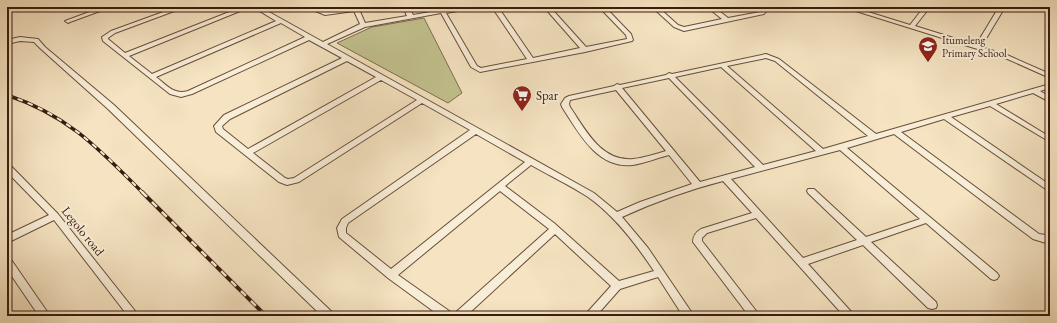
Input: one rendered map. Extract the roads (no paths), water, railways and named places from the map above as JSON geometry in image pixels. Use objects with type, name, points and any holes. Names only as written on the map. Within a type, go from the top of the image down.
[{"type":"street","points":[[68,21],[108,7]]},
{"type":"street","points":[[182,7],[112,32],[105,37],[105,40],[172,93],[181,95],[190,94],[310,37]]},
{"type":"street","points":[[125,55],[247,7]]},
{"type":"street","points":[[256,7],[591,195],[617,216],[660,273],[689,316]]},
{"type":"street","points":[[309,7],[325,13],[356,8],[363,25]]},
{"type":"street","points":[[406,7],[411,17]]},
{"type":"street","points":[[323,44],[363,25],[469,7]]},
{"type":"street","points":[[495,7],[531,60]]},
{"type":"street","points":[[547,7],[585,50]]},
{"type":"street","points":[[443,12],[476,69],[484,70],[585,50],[631,38],[602,7]]},
{"type":"street","points":[[655,7],[676,26],[689,29],[762,13],[764,10],[762,7]]},
{"type":"street","points":[[710,7],[727,20]]},
{"type":"street","points":[[911,27],[927,7]]},
{"type":"street","points":[[978,48],[1002,7]]},
{"type":"street","points":[[850,8],[1024,63],[1050,76]]},
{"type":"street","points":[[152,76],[281,21]]},
{"type":"street","points":[[7,42],[20,39],[36,40],[43,48],[111,107],[329,316]]},
{"type":"street","points":[[672,152],[631,162],[609,159],[596,149],[566,107],[565,102],[567,99],[572,97],[617,86],[760,56],[775,58],[874,137]]},
{"type":"street","points":[[347,58],[227,117],[218,126],[220,130],[282,180],[291,182],[422,100]]},
{"type":"street","points":[[722,64],[822,152]]},
{"type":"street","points":[[669,75],[761,168]]},
{"type":"street","points":[[248,152],[382,77]]},
{"type":"street","points":[[617,86],[698,185]]},
{"type":"street","points":[[617,216],[643,204],[698,185],[841,147],[1050,86]]},
{"type":"street","points":[[1034,91],[1050,100]]},
{"type":"street","points":[[990,103],[1050,140]]},
{"type":"street","points":[[945,117],[1050,189]]},
{"type":"street","points":[[448,316],[391,275],[342,236],[341,228],[345,221],[476,130]]},
{"type":"street","points":[[895,131],[1036,237],[1046,239],[1050,238]]},
{"type":"street","points":[[841,147],[994,276]]},
{"type":"street","points":[[391,275],[531,161]]},
{"type":"street","name":"Legolo road","points":[[7,167],[55,216],[134,316]]},
{"type":"street","points":[[725,178],[850,316]]},
{"type":"street","points":[[499,186],[555,229],[617,286]]},
{"type":"street","points":[[811,191],[932,305]]},
{"type":"street","points":[[756,316],[698,242],[697,238],[699,234],[704,231],[757,215]]},
{"type":"street","points":[[7,239],[55,216]]},
{"type":"street","points":[[802,262],[863,240],[926,220]]},
{"type":"street","points":[[459,316],[555,229]]},
{"type":"street","points":[[7,261],[45,316]]},
{"type":"street","points":[[589,316],[617,286],[660,273]]},
{"type":"railway","points":[[7,95],[29,103],[65,123],[97,148],[143,193]]},
{"type":"railway","points":[[143,193],[266,316]]},
{"type":"place","name":"Itumeleng Primary School","points":[[928,63]]},
{"type":"place","name":"Spar","points":[[522,112]]}]
